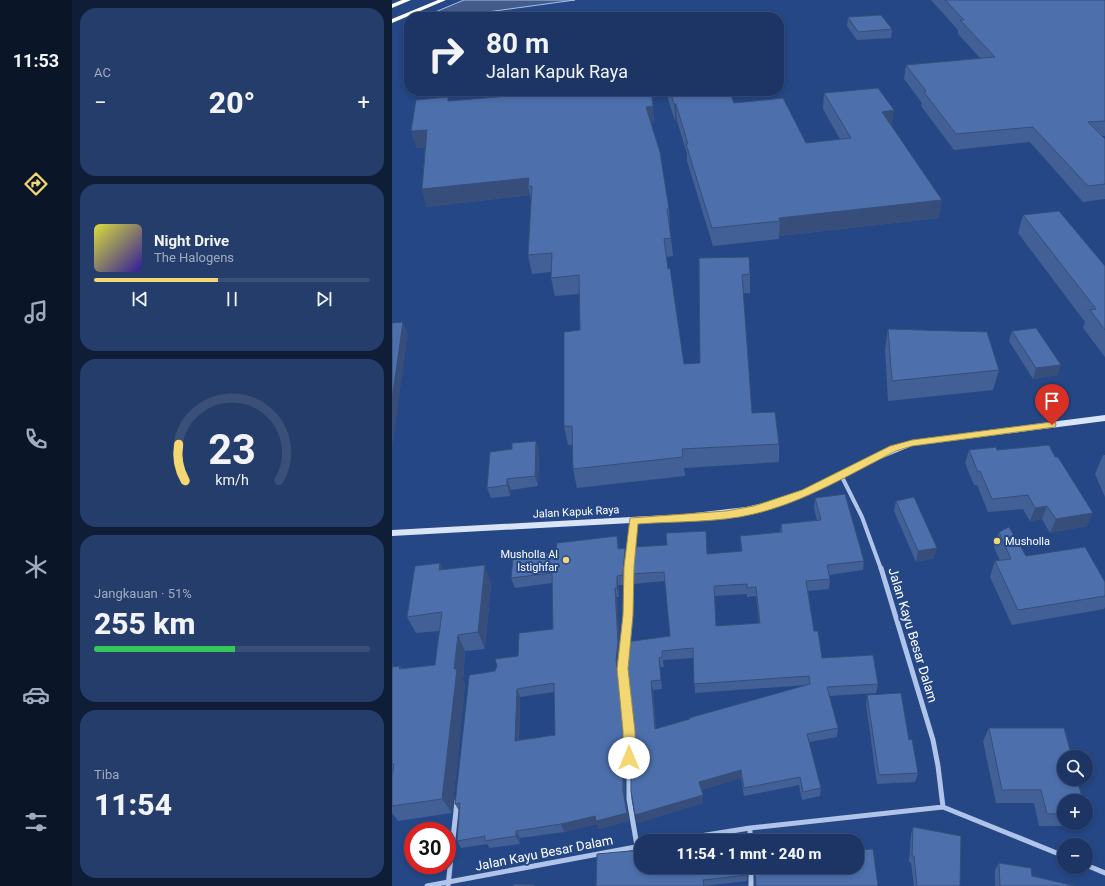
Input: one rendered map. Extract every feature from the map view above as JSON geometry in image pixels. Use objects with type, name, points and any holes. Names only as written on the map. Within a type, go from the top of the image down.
[{"type":"highway","points":[[392,6],[408,0]]},
{"type":"highway","points":[[414,12],[443,0]]},
{"type":"highway","points":[[392,21],[404,16]]},
{"type":"main road","name":"Jalan Kapuk Raya","points":[[392,533],[633,520],[726,514],[754,510],[806,493],[877,455],[893,448],[912,443],[1105,418]]},
{"type":"street","name":"Jalan Kayu Besar Dalam","points":[[841,475],[853,496],[882,568],[936,754],[943,807]]},
{"type":"street","points":[[633,520],[629,567],[628,615],[622,669],[629,731],[629,799],[636,834]]},
{"type":"street","points":[[448,885],[458,791]]},
{"type":"street","points":[[713,834],[750,828],[943,807],[1057,853]]},
{"type":"street","points":[[750,828],[750,834]]},
{"type":"street","name":"Jalan Kayu Besar Dalam","points":[[427,886],[448,885],[634,847]]},
{"type":"street","points":[[1093,868],[1105,873]]},
{"type":"street","points":[[750,874],[751,886]]},
{"type":"water","points":[[464,0],[575,0],[487,12],[435,12]]},
{"type":"building","points":[[945,0],[1105,0],[1105,121],[1088,122],[1105,139],[1105,184],[1088,186],[1033,127],[956,134],[924,92],[926,91],[906,65],[995,57],[960,20],[964,20]]},
{"type":"building","points":[[881,15],[892,29],[858,32],[848,17]]},
{"type":"building","points":[[878,88],[894,110],[882,112],[942,200],[779,218],[780,221],[712,228],[686,144],[688,144],[676,104],[674,104],[672,96],[731,96],[734,103],[783,98],[806,143],[851,138],[824,93]]},
{"type":"building","points":[[508,96],[652,96],[653,106],[646,107],[660,152],[669,209],[667,209],[671,238],[664,239],[668,269],[670,268],[684,364],[700,363],[699,258],[749,257],[750,274],[742,275],[752,413],[775,412],[779,444],[682,449],[683,457],[573,469],[572,426],[564,426],[564,332],[580,330],[579,275],[551,278],[552,253],[528,255],[532,186],[528,186],[529,178],[422,189],[427,130],[411,131],[416,100],[448,97],[448,101]]},
{"type":"building","points":[[1059,211],[1105,266],[1105,330],[1090,310],[1096,309],[1023,215]]},
{"type":"building","points":[[403,322],[392,400],[392,323]]},
{"type":"building","points":[[1036,328],[1061,365],[1036,368],[1012,331]]},
{"type":"building","points":[[888,329],[987,332],[999,370],[892,381]]},
{"type":"building","points":[[536,441],[535,476],[507,479],[507,485],[487,488],[490,452],[512,449],[512,443]]},
{"type":"building","points":[[1049,445],[1055,457],[1058,457],[1093,513],[1056,519],[1047,506],[1035,508],[1028,495],[992,499],[980,471],[978,472],[969,450],[996,447],[997,450]]},
{"type":"building","points":[[845,494],[864,561],[827,565],[830,579],[806,581],[814,631],[818,631],[822,658],[873,655],[878,684],[827,687],[838,728],[807,734],[821,788],[803,792],[800,777],[744,788],[741,770],[699,782],[703,795],[635,815],[631,791],[631,722],[624,660],[626,642],[670,636],[664,572],[631,574],[632,547],[667,545],[666,533],[706,531],[707,554],[742,551],[740,536],[782,532],[781,524],[821,520],[815,498]],"holes":[[[747,584],[747,588],[756,587],[760,623],[716,626],[714,586]],[[693,648],[694,684],[809,676],[810,684],[655,729],[651,681],[661,680],[659,658],[662,657],[662,651]]]},
{"type":"building","points":[[914,497],[937,548],[918,551],[896,501]]},
{"type":"building","points":[[1009,527],[1026,556],[1085,547],[1105,582],[1105,596],[1018,610],[995,561],[1011,559],[999,532]]},
{"type":"building","points":[[617,536],[618,549],[625,548],[623,575],[617,576],[617,588],[615,588],[618,643],[616,660],[623,723],[623,791],[627,813],[596,821],[595,816],[561,824],[516,831],[516,836],[485,841],[485,836],[457,841],[460,803],[455,804],[469,677],[470,675],[495,671],[497,666],[495,659],[518,656],[519,633],[553,629],[552,573],[511,578],[513,558],[556,552],[557,543]],"holes":[[[554,683],[555,735],[515,741],[517,689]]]},
{"type":"building","points":[[440,563],[439,570],[485,565],[478,632],[458,635],[454,669],[457,669],[442,799],[392,806],[392,776],[394,764],[392,764],[392,667],[400,666],[399,669],[435,665],[442,612],[407,617],[415,566]]},
{"type":"building","points":[[901,693],[909,740],[912,739],[918,773],[879,775],[867,695]]},
{"type":"building","points":[[989,728],[1064,728],[1070,750],[1057,750],[1057,786],[1079,786],[1081,794],[1057,794],[1057,814],[1047,814],[1041,790],[1002,790]]},
{"type":"building","points":[[913,827],[961,836],[960,886],[917,886],[914,856],[912,856]]},
{"type":"building","points":[[873,849],[878,886],[756,886],[755,874],[864,874],[864,850]]},
{"type":"building","points":[[634,851],[634,874],[747,875],[703,880],[704,886],[596,886],[597,854]]},
{"type":"building","points":[[999,863],[1031,868],[1032,876],[1075,886],[1000,886]]},
{"type":"building","points":[[514,884],[535,885],[535,886],[513,886]]},
{"type":"place","name":"Musholla","points":[[997,541]]},
{"type":"place","name":"Musholla Al Istighfar","points":[[566,560]]},
{"type":"route","points":[[629,758],[629,731],[622,669],[628,615],[629,567],[633,520],[686,518],[754,510],[786,501],[806,493],[893,448],[912,443],[1052,425]]}]
